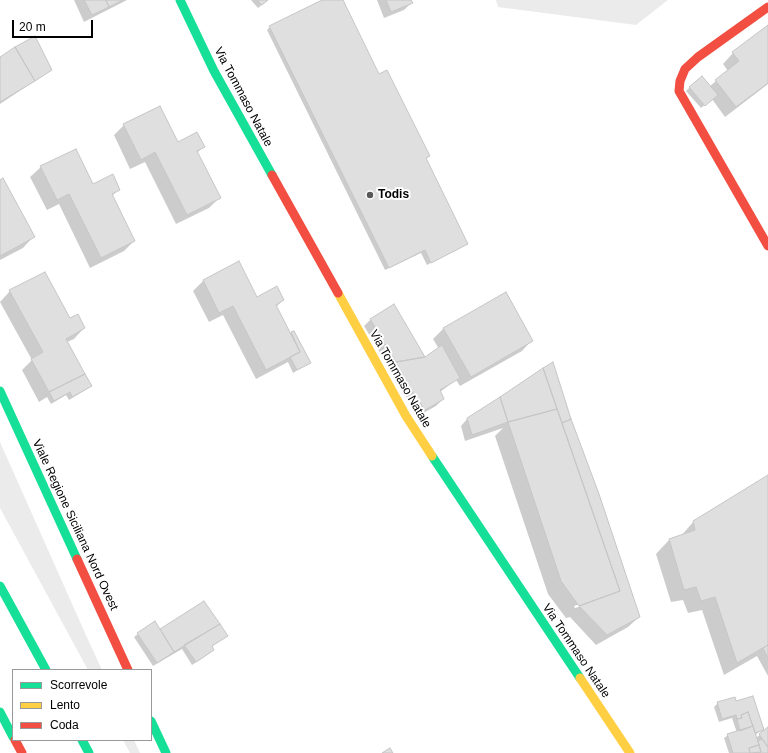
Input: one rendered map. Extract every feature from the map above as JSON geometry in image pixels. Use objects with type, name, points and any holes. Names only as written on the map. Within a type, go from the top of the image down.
[{"type":"main road","name":"Via Tommaso Natale","points":[[180,0],[214,71],[406,416],[630,753]]},
{"type":"main road","points":[[768,7],[698,56],[686,69],[680,81],[680,92],[688,109],[768,246]]},
{"type":"main road","name":"Viale Regione Siciliana Nord Ovest","points":[[0,391],[128,669]]},
{"type":"main road","points":[[0,586],[45,669]]},
{"type":"main road","points":[[0,712],[12,735]]},
{"type":"main road","points":[[152,723],[166,753]]},
{"type":"main road","points":[[16,741],[22,753]]},
{"type":"main road","points":[[83,741],[89,753]]},
{"type":"shaded area","points":[[496,0],[668,0],[636,25],[498,7]]},
{"type":"shaded area","points":[[0,442],[102,669],[87,669],[0,508]]},
{"type":"shaded area","points":[[124,741],[134,741],[140,753],[130,753]]},
{"type":"building","points":[[84,0],[106,0],[109,7],[92,15]]},
{"type":"building","points":[[106,0],[123,0],[109,7]]},
{"type":"building","points":[[257,0],[268,0],[262,5]]},
{"type":"building","points":[[322,0],[343,0],[379,74],[387,70],[430,156],[426,158],[468,244],[431,263],[425,250],[389,268],[269,26]]},
{"type":"building","points":[[386,0],[411,0],[413,3],[391,12]]},
{"type":"building","points":[[768,25],[768,83],[736,107],[715,80],[739,61],[732,52]]},
{"type":"building","points":[[35,36],[52,70],[35,81],[15,47]]},
{"type":"building","points":[[15,47],[35,81],[0,102],[0,57]]},
{"type":"building","points":[[702,76],[718,95],[705,106],[689,87]]},
{"type":"building","points":[[160,106],[178,142],[197,132],[205,147],[197,151],[221,198],[187,215],[155,152],[141,160],[123,124]]},
{"type":"building","points":[[76,149],[93,184],[113,174],[120,190],[112,194],[135,241],[101,258],[69,194],[57,200],[40,166]]},
{"type":"building","points":[[3,178],[35,237],[0,256],[0,180]]},
{"type":"building","points":[[239,261],[257,297],[277,286],[284,300],[276,305],[300,352],[266,370],[233,306],[219,313],[203,280]]},
{"type":"building","points":[[45,272],[70,318],[78,314],[85,328],[66,339],[85,374],[49,392],[31,359],[43,352],[9,290]]},
{"type":"building","points":[[506,292],[533,341],[471,377],[443,328]]},
{"type":"building","points":[[394,304],[425,357],[396,362],[370,319]]},
{"type":"building","points":[[294,331],[311,363],[297,370],[290,357],[300,352],[291,332]]},
{"type":"building","points":[[442,345],[460,378],[440,390],[444,399],[425,410],[409,387],[396,362],[425,357]]},
{"type":"building","points":[[553,362],[571,419],[562,423],[543,368]]},
{"type":"building","points":[[543,368],[557,409],[508,422],[500,397]]},
{"type":"building","points":[[85,374],[92,386],[72,397],[70,392],[54,401],[49,392]]},
{"type":"building","points":[[500,397],[508,422],[472,435],[467,418]]},
{"type":"building","points":[[557,409],[620,591],[579,606],[561,581],[508,422]]},
{"type":"building","points":[[571,419],[599,494],[640,617],[607,635],[579,606],[620,591],[562,423]]},
{"type":"building","points":[[768,475],[768,645],[737,663],[715,597],[701,601],[696,587],[684,590],[669,539],[695,530],[693,521]]},
{"type":"building","points":[[204,601],[220,624],[174,652],[160,629]]},
{"type":"building","points":[[155,621],[174,652],[157,663],[137,633]]},
{"type":"building","points":[[220,624],[228,636],[212,646],[214,650],[196,662],[184,645]]},
{"type":"building","points":[[768,645],[768,658],[763,648]]},
{"type":"building","points":[[753,696],[764,730],[755,733],[748,712],[741,715],[742,718],[737,719],[736,715],[722,719],[717,702],[735,697],[736,701]]},
{"type":"building","points":[[748,712],[753,726],[740,731],[737,719],[742,718],[741,715]]},
{"type":"building","points":[[753,726],[759,745],[749,748],[750,753],[733,753],[727,734]]},
{"type":"building","points":[[768,727],[768,747],[759,734]]},
{"type":"building","points":[[762,739],[768,747],[768,753],[759,753],[761,752],[758,741]]},
{"type":"building","points":[[759,745],[761,752],[750,753],[749,748]]},
{"type":"building","points":[[390,748],[393,753],[382,753]]},
{"type":"traffic: fast","points":[[180,0],[214,71],[272,175]]},
{"type":"traffic: fast","points":[[0,391],[77,559]]},
{"type":"traffic: fast","points":[[432,456],[580,678]]},
{"type":"traffic: fast","points":[[0,586],[45,669]]},
{"type":"traffic: fast","points":[[0,712],[12,735]]},
{"type":"traffic: fast","points":[[152,723],[166,753]]},
{"type":"traffic: fast","points":[[83,741],[89,753]]},
{"type":"traffic: slow","points":[[338,293],[406,416],[432,456]]},
{"type":"traffic: slow","points":[[580,678],[630,753]]},
{"type":"traffic: jam","points":[[768,7],[698,57],[685,69],[680,81],[679,91],[768,246]]},
{"type":"traffic: jam","points":[[272,175],[338,293]]},
{"type":"traffic: jam","points":[[77,559],[128,669]]},
{"type":"traffic: jam","points":[[16,741],[22,753]]},
{"type":"place","name":"Todis","points":[[370,195]]}]
